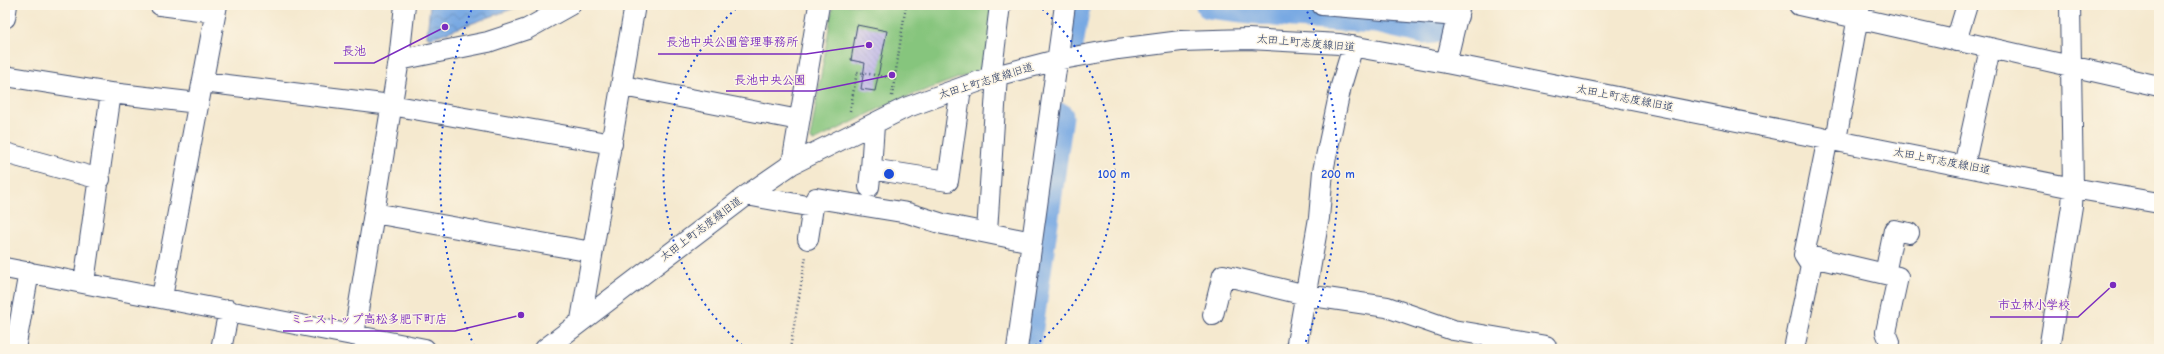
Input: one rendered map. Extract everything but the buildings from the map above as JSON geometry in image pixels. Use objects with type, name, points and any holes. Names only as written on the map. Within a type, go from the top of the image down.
[{"type":"street","points":[[5,18],[7,5]]},
{"type":"street","points":[[160,5],[216,9],[162,297]]},
{"type":"street","points":[[354,336],[399,60],[405,5]]},
{"type":"street","points":[[399,60],[494,40],[527,29],[570,5]]},
{"type":"street","points":[[581,320],[623,86],[635,5]]},
{"type":"street","points":[[792,164],[819,5]]},
{"type":"street","points":[[987,232],[994,76],[1000,5]]},
{"type":"street","points":[[1016,349],[1053,104],[1057,60],[1065,5]]},
{"type":"street","points":[[1322,5],[1452,13],[1446,63]]},
{"type":"street","points":[[1800,5],[1859,12],[1956,41],[2159,86]]},
{"type":"street","points":[[1956,41],[1967,5]]},
{"type":"street","points":[[2049,349],[2073,188],[2070,5]]},
{"type":"street","points":[[1794,349],[1811,266],[1804,255],[1832,139],[1859,12]]},
{"type":"street","name":"太田上町志度線旧道","points":[[545,349],[581,320],[747,195],[792,164],[858,130],[874,124],[905,108],[994,76],[1057,60],[1118,49],[1181,41],[1248,39],[1353,46],[1832,139],[2073,188],[2159,203]]},
{"type":"street","points":[[1296,349],[1320,218],[1323,171],[1341,86],[1353,46]]},
{"type":"street","points":[[1964,166],[1990,49]]},
{"type":"street","points":[[5,76],[111,93],[198,103]]},
{"type":"street","points":[[203,82],[391,105],[612,144]]},
{"type":"street","points":[[623,86],[800,120]]},
{"type":"street","points":[[874,124],[870,178],[955,181],[961,88]]},
{"type":"street","points":[[84,282],[100,179],[111,93]]},
{"type":"street","points":[[5,153],[100,179]]},
{"type":"street","points":[[747,195],[813,208]]},
{"type":"street","points":[[808,239],[816,198],[908,213],[943,224],[1032,242]]},
{"type":"street","points":[[374,213],[592,252]]},
{"type":"street","points":[[1885,274],[1894,230],[1909,233]]},
{"type":"street","points":[[1804,255],[1898,277],[1886,332],[1890,342]]},
{"type":"street","points":[[5,268],[162,297],[425,349]]},
{"type":"street","points":[[15,349],[29,272]]},
{"type":"street","points":[[1213,315],[1223,276],[1306,295],[1387,307],[1453,330],[1546,346]]},
{"type":"street","points":[[221,349],[229,310]]},
{"type":"path","points":[[891,103],[906,5]]},
{"type":"path","points":[[850,111],[857,72],[894,78]]},
{"type":"path","points":[[790,349],[808,239]]},
{"type":"green space","points":[[833,5],[996,5],[988,67],[891,103],[814,141],[810,139]]},
{"type":"water","points":[[430,5],[523,5],[431,38],[427,36]]},
{"type":"waterway","points":[[1070,45],[1077,5]]},
{"type":"waterway","points":[[1209,5],[1292,15],[1377,20],[1424,31],[1434,30],[1439,26],[1447,5]]},
{"type":"waterway","points":[[1027,349],[1060,116]]},
{"type":"place","name":"長池","points":[[445,27]]},
{"type":"place","name":"長池中央公園管理事務所","points":[[869,45]]},
{"type":"place","name":"長池中央公園","points":[[892,75]]},
{"type":"place","name":"市立林小学校","points":[[2113,285]]},
{"type":"place","name":"ミニストップ高松多肥下町店","points":[[521,315]]}]
